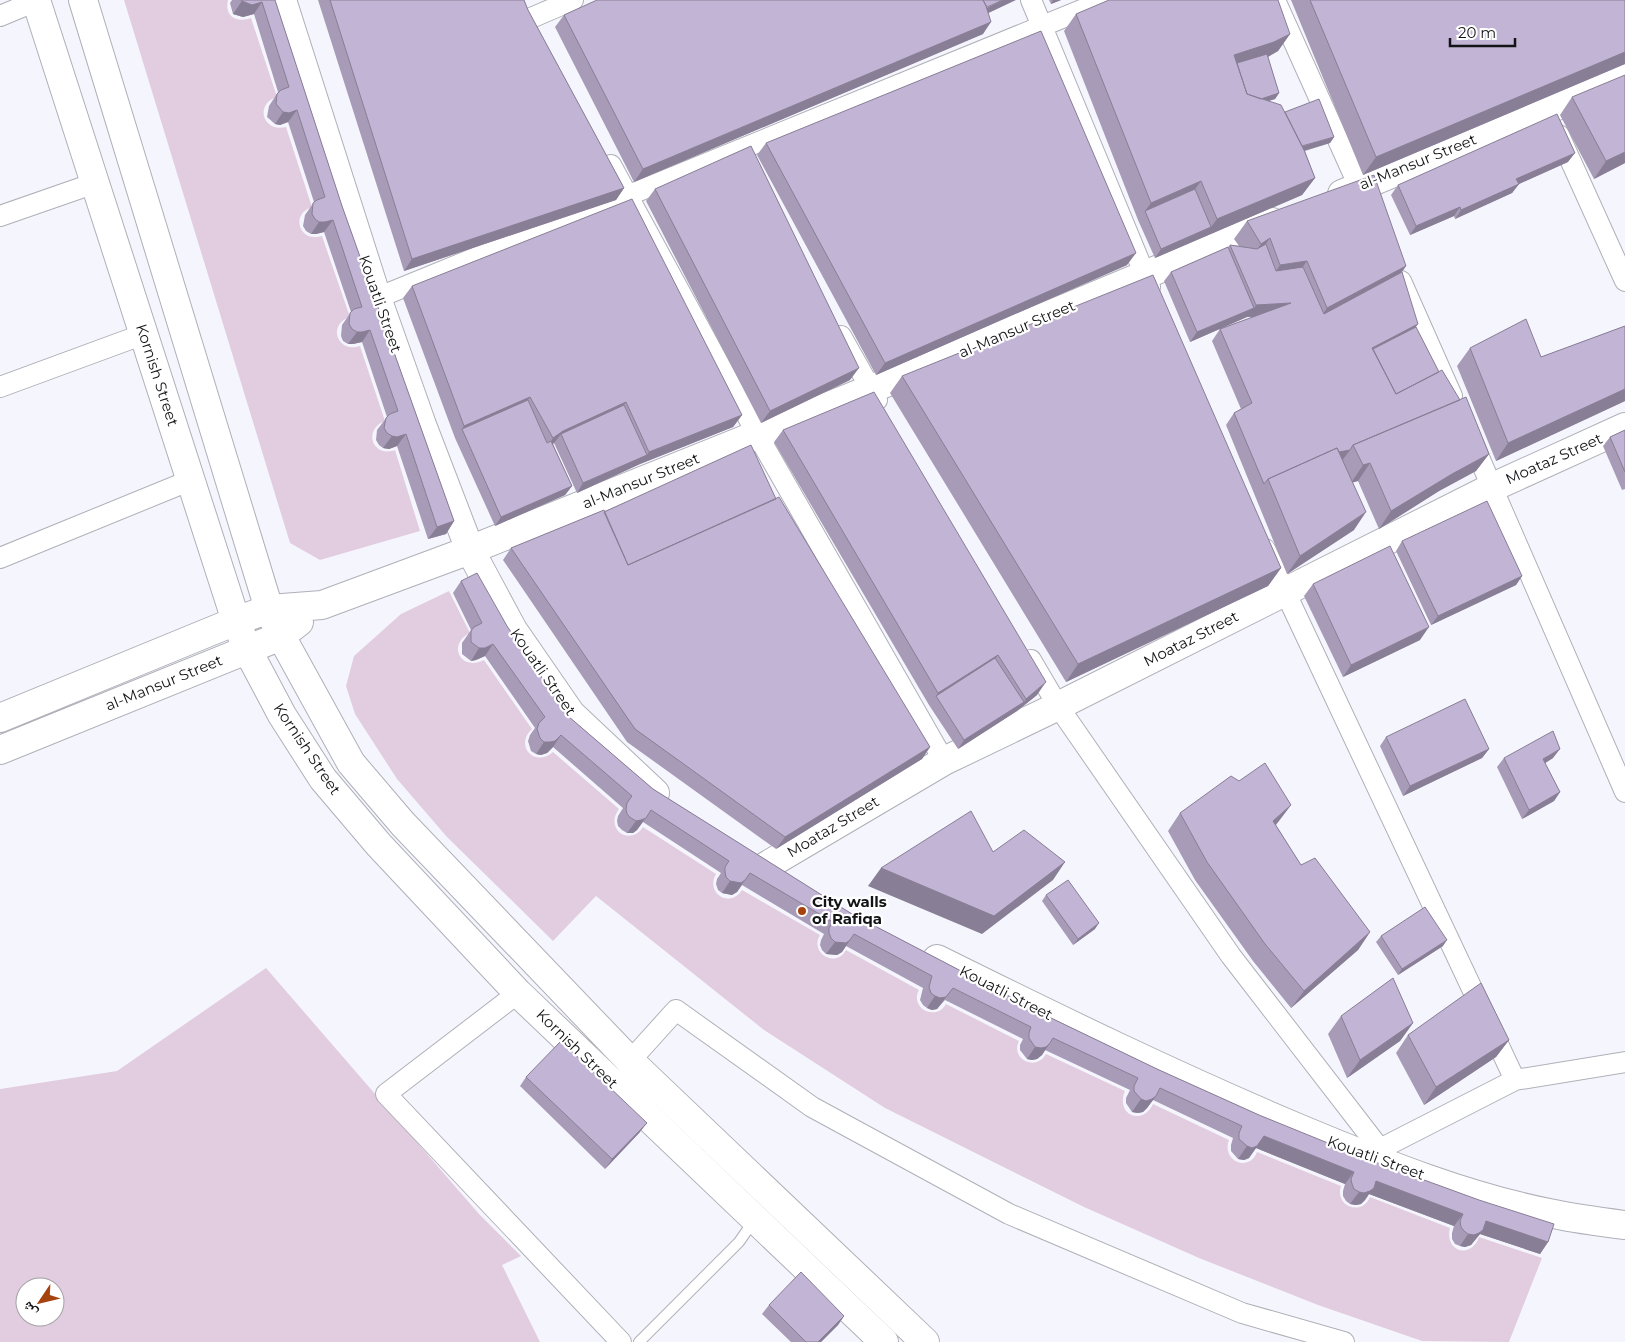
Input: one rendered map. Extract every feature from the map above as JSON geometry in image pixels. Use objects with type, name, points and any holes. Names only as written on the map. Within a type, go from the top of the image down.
[{"type":"street","name":"Kornish Street","points":[[83,0],[269,609],[281,636],[351,762],[403,824],[630,1061],[925,1342]]},
{"type":"street","name":"Kouatli Street","points":[[282,0],[377,298],[422,425],[470,550],[513,630],[571,714],[652,790],[676,807]]},
{"type":"street","points":[[523,0],[536,27],[573,0]]},
{"type":"street","points":[[1031,0],[1157,303]]},
{"type":"street","points":[[377,298],[628,196],[743,158],[1106,0]]},
{"type":"street","points":[[1275,0],[1374,220]]},
{"type":"street","name":"Kornish Street","points":[[36,1],[236,621],[247,649],[282,714],[322,779],[379,845],[518,993],[884,1342]]},
{"type":"street","points":[[0,16],[36,1]]},
{"type":"street","name":"al-Mansur Street","points":[[1323,201],[1547,108],[1625,78]]},
{"type":"street","points":[[1547,108],[1625,281]]},
{"type":"street","points":[[600,145],[757,434],[944,761]]},
{"type":"street","points":[[0,216],[95,183]]},
{"type":"street","name":"al-Mansur Street","points":[[0,718],[269,609],[322,605],[470,550],[871,390],[1296,212]]},
{"type":"street","points":[[1394,264],[1625,792]]},
{"type":"street","points":[[833,321],[886,415]]},
{"type":"street","points":[[0,387],[144,334]]},
{"type":"street","name":"Moataz Street","points":[[766,866],[944,761],[1058,706],[1493,487],[1625,427]]},
{"type":"street","points":[[0,558],[191,480]]},
{"type":"street","points":[[1256,529],[1515,1080]]},
{"type":"street","name":"al-Mansur Street","points":[[0,750],[281,636],[322,605]]},
{"type":"street","points":[[1023,646],[1058,706],[1231,956],[1374,1153],[1515,1080],[1625,1062]]},
{"type":"street","points":[[742,850],[791,881]]},
{"type":"street","name":"Kouatli Street","points":[[916,948],[1154,1065],[1258,1111],[1374,1153],[1478,1194],[1554,1214],[1625,1225]]},
{"type":"street","points":[[518,993],[386,1094],[621,1342]]},
{"type":"street","points":[[630,1061],[676,1010],[812,1107],[1009,1214],[1242,1313],[1344,1342]]},
{"type":"lane","points":[[639,1342],[739,1242],[755,1219]]},
{"type":"shaded area","points":[[124,0],[228,0],[228,11],[233,17],[241,20],[251,18],[277,97],[265,105],[264,117],[272,126],[278,128],[286,127],[312,207],[301,215],[300,227],[308,235],[314,237],[322,236],[350,317],[339,326],[337,331],[338,337],[346,346],[360,346],[385,421],[374,430],[373,442],[381,450],[395,450],[420,531],[320,560],[290,543]]},
{"type":"shaded area","points":[[449,591],[470,633],[459,644],[459,655],[468,662],[476,663],[484,660],[532,729],[525,742],[529,753],[540,758],[553,752],[619,809],[615,816],[615,823],[620,833],[632,835],[638,833],[643,827],[716,874],[713,881],[714,887],[720,896],[731,898],[737,896],[742,890],[820,935],[818,948],[825,956],[836,958],[842,956],[846,950],[919,990],[918,1002],[925,1010],[936,1012],[946,1004],[1019,1041],[1018,1053],[1025,1061],[1036,1062],[1046,1054],[1125,1091],[1124,1106],[1131,1115],[1143,1115],[1153,1104],[1229,1140],[1229,1154],[1237,1162],[1248,1162],[1257,1152],[1341,1186],[1341,1199],[1345,1204],[1355,1208],[1361,1207],[1370,1197],[1450,1228],[1449,1236],[1451,1242],[1459,1250],[1470,1249],[1479,1237],[1542,1258],[1509,1342],[1422,1341],[1318,1305],[1199,1258],[1084,1207],[885,1108],[764,1030],[596,896],[553,941],[447,837],[397,779],[355,714],[346,686],[354,656],[401,614]]},
{"type":"shaded area","points":[[266,968],[479,1214],[521,1256],[502,1265],[540,1342],[0,1342],[0,1089],[117,1071]]},
{"type":"building","points":[[241,0],[275,0],[342,206],[454,521],[437,527],[406,434],[397,437],[392,436],[384,428],[386,418],[398,411],[370,330],[357,332],[349,324],[350,313],[354,309],[362,307],[333,220],[319,222],[312,214],[313,203],[325,197],[297,110],[289,113],[283,112],[276,104],[277,94],[289,87],[262,2],[252,5]]},
{"type":"building","points":[[330,0],[524,0],[624,188],[412,259]]},
{"type":"building","points":[[597,0],[983,0],[991,22],[643,169],[564,15]]},
{"type":"building","points":[[983,0],[1003,0],[987,7]]},
{"type":"building","points":[[1109,0],[1278,0],[1290,34],[1274,42],[1234,55],[1247,94],[1281,105],[1304,150],[1315,178],[1217,219],[1201,181],[1151,203],[1076,14]]},
{"type":"building","points":[[1310,0],[1625,0],[1625,52],[1376,157]]},
{"type":"building","points":[[1041,31],[1136,253],[885,363],[766,143]]},
{"type":"building","points":[[1267,54],[1279,93],[1261,99],[1247,94],[1237,63]]},
{"type":"building","points":[[1625,75],[1625,152],[1606,161],[1572,97]]},
{"type":"building","points":[[1319,99],[1334,137],[1302,146],[1285,112]]},
{"type":"building","points":[[1557,114],[1575,153],[1516,179],[1519,184],[1461,210],[1460,207],[1416,226],[1398,185]]},
{"type":"building","points":[[751,146],[859,368],[770,411],[655,189]]},
{"type":"building","points":[[1374,175],[1406,266],[1327,308],[1307,261],[1280,265],[1270,238],[1261,244],[1247,221]]},
{"type":"building","points":[[1195,189],[1211,227],[1161,249],[1145,211]]},
{"type":"building","points":[[632,199],[742,415],[649,452],[626,402],[563,431],[553,438],[530,397],[464,426],[412,286]]},
{"type":"building","points":[[1266,244],[1276,271],[1303,267],[1324,314],[1402,272],[1418,324],[1372,348],[1396,394],[1442,370],[1460,400],[1353,445],[1350,450],[1339,452],[1337,448],[1268,479],[1264,484],[1234,413],[1252,403],[1220,329],[1291,303],[1256,305],[1230,245],[1257,249]]},
{"type":"building","points":[[1228,247],[1254,308],[1197,332],[1171,272]]},
{"type":"building","points":[[1153,275],[1281,568],[1078,664],[902,376]]},
{"type":"building","points":[[1526,319],[1541,357],[1625,326],[1625,389],[1508,443],[1470,348]]},
{"type":"building","points":[[1416,327],[1439,372],[1396,394],[1373,349]]},
{"type":"building","points":[[874,392],[1046,682],[1026,699],[998,655],[938,693],[783,430]]},
{"type":"building","points":[[1466,397],[1489,454],[1391,511],[1370,463],[1363,465],[1353,445]]},
{"type":"building","points":[[528,400],[547,443],[551,441],[572,486],[501,517],[462,429]]},
{"type":"building","points":[[624,405],[647,455],[583,483],[561,434]]},
{"type":"building","points":[[1625,430],[1625,472],[1610,437]]},
{"type":"building","points":[[751,445],[776,499],[628,565],[604,512]]},
{"type":"building","points":[[1337,448],[1366,512],[1300,556],[1268,479]]},
{"type":"building","points":[[779,497],[930,747],[785,837],[635,729],[511,548],[604,510],[628,565]]},
{"type":"building","points":[[1487,501],[1522,576],[1438,616],[1402,541]]},
{"type":"building","points":[[1390,546],[1429,627],[1351,665],[1313,584]]},
{"type":"building","points":[[477,573],[507,626],[568,716],[653,789],[852,914],[1049,1017],[1259,1115],[1372,1161],[1479,1200],[1554,1224],[1548,1242],[1486,1221],[1483,1230],[1479,1233],[1474,1235],[1468,1234],[1461,1227],[1460,1221],[1463,1214],[1376,1181],[1374,1188],[1370,1191],[1359,1192],[1354,1189],[1352,1184],[1351,1179],[1354,1172],[1264,1136],[1257,1146],[1252,1148],[1247,1146],[1239,1139],[1242,1126],[1160,1088],[1152,1099],[1146,1101],[1141,1099],[1134,1091],[1138,1078],[1053,1038],[1046,1047],[1035,1047],[1029,1038],[1031,1027],[953,988],[946,997],[940,998],[935,996],[931,993],[929,987],[932,976],[854,934],[846,943],[835,942],[829,933],[829,928],[833,922],[750,873],[741,883],[730,881],[726,877],[725,872],[725,867],[729,861],[651,810],[646,818],[641,820],[636,821],[631,818],[627,814],[626,809],[627,803],[632,796],[561,735],[555,741],[550,742],[544,742],[540,738],[537,729],[539,723],[545,717],[493,644],[485,648],[479,648],[471,642],[471,631],[482,623],[461,581]]},
{"type":"building","points":[[995,658],[1024,702],[964,740],[936,696]]},
{"type":"building","points":[[1465,699],[1489,749],[1410,786],[1386,737]]},
{"type":"building","points":[[1553,731],[1560,749],[1543,759],[1560,792],[1529,810],[1504,758]]},
{"type":"building","points":[[1265,763],[1291,805],[1273,821],[1301,865],[1315,858],[1370,932],[1304,991],[1265,944],[1207,862],[1180,813],[1231,776],[1239,781]]},
{"type":"building","points":[[971,811],[993,852],[1024,830],[1065,862],[994,916],[881,868]]},
{"type":"building","points":[[1068,880],[1099,923],[1078,939],[1046,895]]},
{"type":"building","points":[[1425,907],[1447,940],[1402,969],[1381,936]]},
{"type":"building","points":[[1393,978],[1413,1023],[1360,1060],[1341,1016]]},
{"type":"building","points":[[1481,983],[1509,1040],[1436,1087],[1408,1035]]},
{"type":"building","points":[[561,1041],[647,1123],[612,1159],[526,1077]]},
{"type":"building","points":[[801,1272],[844,1316],[818,1342],[806,1342],[769,1305]]},
{"type":"place","name":"City walls of Rafiqa","points":[[802,911]]}]
